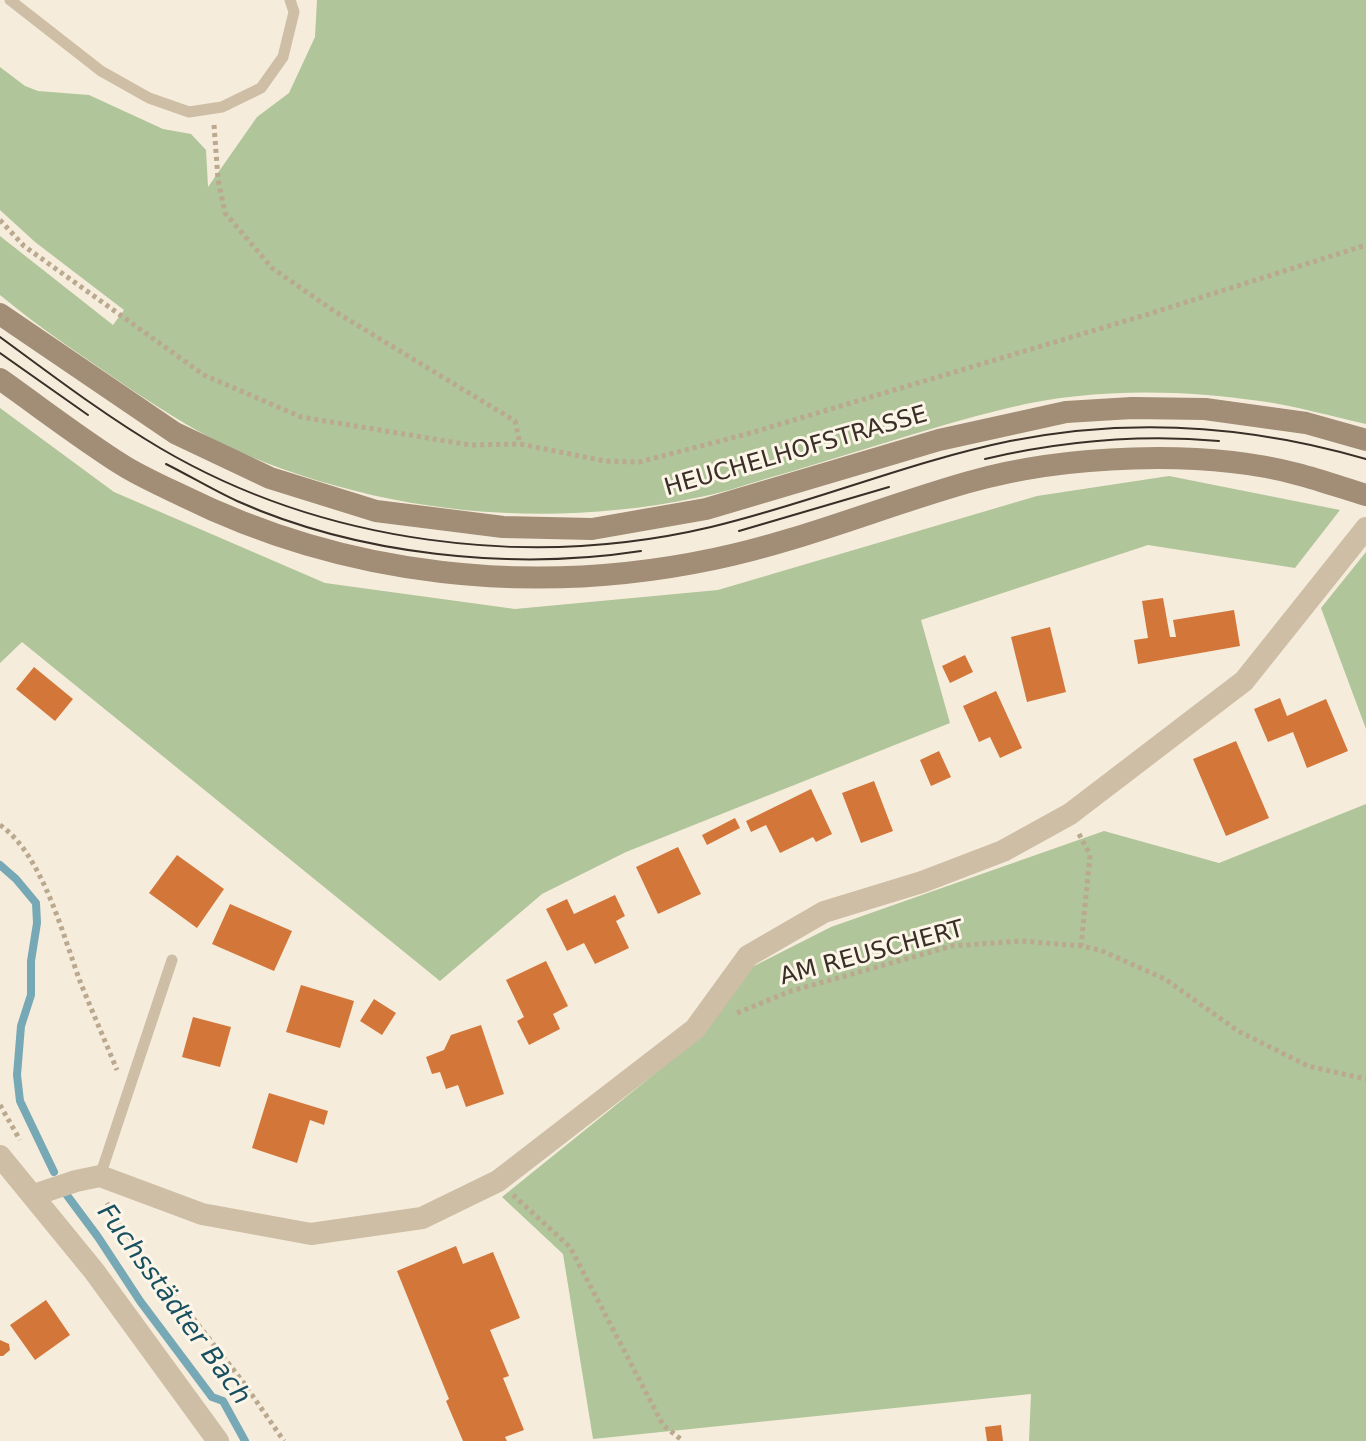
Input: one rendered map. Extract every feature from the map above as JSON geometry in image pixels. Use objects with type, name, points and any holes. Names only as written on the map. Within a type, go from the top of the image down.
[{"type":"main road","name":"HEUCHELHOFSTRASSE","points":[[0,314],[175,433],[270,478],[376,511],[503,527],[592,529],[706,509],[939,440],[1066,412],[1132,408],[1205,409],[1306,423],[1366,440]]},
{"type":"main road","points":[[0,379],[125,467],[231,520],[342,556],[465,575],[521,579],[605,576],[714,559],[819,530],[972,481],[1058,464],[1131,459],[1209,460],[1294,473],[1366,495]]},
{"type":"street","points":[[34,1195],[100,1176],[202,1214],[311,1234],[422,1218],[498,1181],[695,1029],[748,956],[824,912],[922,882],[1003,851],[1070,814],[1244,681],[1366,528]]},
{"type":"street","points":[[0,1156],[94,1271],[218,1441]]},
{"type":"lane","points":[[10,0],[101,71],[149,98],[189,112],[222,107],[261,88],[283,57],[294,12],[290,0]]},
{"type":"lane","points":[[100,1176],[172,960]]},
{"type":"path","points":[[213,108],[218,179],[225,213],[272,268],[334,311],[515,421],[520,444]]},
{"type":"path","points":[[0,220],[24,246],[204,375],[301,417],[470,445],[520,444],[605,461],[639,462],[747,434],[1138,318],[1366,245]]},
{"type":"path","points":[[0,825],[14,835],[52,898],[81,982],[127,1093]]},
{"type":"path","points":[[1081,946],[1090,855]]},
{"type":"path","name":"AM REUSCHERT","points":[[736,1013],[791,991],[952,946],[1021,941],[1081,946],[1100,950],[1165,979],[1238,1031],[1308,1066],[1366,1079]]},
{"type":"path","points":[[100,1176],[101,1193],[120,1225],[243,1382],[284,1441]]},
{"type":"path","points":[[498,1181],[570,1247],[663,1425],[683,1441]]},
{"type":"green space","points":[[317,0],[1366,0],[1366,424],[1260,401],[1198,394],[1134,392],[1070,397],[1038,401],[977,416],[713,494],[582,513],[525,514],[413,503],[302,476],[249,456],[203,434],[143,397],[63,343],[0,295],[0,236],[113,325],[124,310],[35,242],[0,210],[0,67],[25,86],[38,91],[89,95],[163,129],[191,134],[206,150],[208,187],[257,117],[289,93],[315,37]]},
{"type":"green space","points":[[0,408],[114,492],[325,583],[515,609],[718,590],[1037,496],[1169,476],[1340,510],[1295,568],[1148,545],[921,620],[950,723],[626,852],[542,894],[440,981],[22,642],[0,663]]},
{"type":"green space","points":[[1366,552],[1366,729],[1321,608]]},
{"type":"green space","points":[[1366,804],[1366,1441],[1029,1441],[1031,1394],[593,1439],[563,1254],[502,1197],[699,1038],[754,966],[831,927],[1104,831],[1219,863]]},
{"type":"building","points":[[1163,598],[1170,637],[1176,637],[1173,620],[1234,610],[1240,646],[1138,664],[1134,640],[1148,638],[1142,601]]},
{"type":"building","points":[[1050,627],[1066,692],[1027,702],[1011,637]]},
{"type":"building","points":[[965,655],[973,672],[950,683],[942,666]]},
{"type":"building","points":[[34,667],[73,699],[55,721],[16,689]]},
{"type":"building","points":[[996,691],[1022,748],[1000,758],[990,737],[979,742],[963,706]]},
{"type":"building","points":[[1280,698],[1287,716],[1326,699],[1348,751],[1307,768],[1293,732],[1268,742],[1254,709]]},
{"type":"building","points":[[1236,741],[1269,818],[1226,836],[1193,759]]},
{"type":"building","points":[[939,751],[951,777],[931,786],[920,760]]},
{"type":"building","points":[[874,781],[893,831],[861,843],[842,793]]},
{"type":"building","points":[[811,789],[832,834],[816,842],[813,837],[780,853],[766,825],[751,832],[746,821]]},
{"type":"building","points":[[735,818],[740,828],[707,845],[702,835]]},
{"type":"building","points":[[678,847],[701,894],[658,914],[636,867]]},
{"type":"building","points":[[177,855],[224,889],[197,928],[149,893]]},
{"type":"building","points":[[615,895],[625,916],[616,921],[629,948],[595,964],[584,943],[567,951],[546,909],[567,899],[574,914]]},
{"type":"building","points":[[230,904],[292,931],[274,971],[212,944]]},
{"type":"building","points":[[546,961],[568,1006],[553,1014],[560,1029],[529,1045],[517,1021],[524,1017],[506,980]]},
{"type":"building","points":[[301,985],[354,1001],[340,1048],[286,1032]]},
{"type":"building","points":[[374,999],[396,1013],[382,1035],[360,1021]]},
{"type":"building","points":[[193,1017],[231,1027],[220,1067],[182,1057]]},
{"type":"building","points":[[481,1025],[504,1094],[466,1107],[458,1085],[446,1089],[440,1072],[432,1074],[426,1057],[444,1050],[451,1035]]},
{"type":"building","points":[[269,1093],[328,1111],[324,1125],[310,1120],[297,1163],[252,1148]]},
{"type":"building","points":[[456,1246],[463,1264],[493,1252],[520,1318],[490,1330],[509,1376],[503,1378],[524,1430],[505,1437],[507,1441],[463,1441],[397,1271]]},
{"type":"building","points":[[46,1300],[70,1335],[35,1360],[10,1325]]},
{"type":"building","points":[[0,1340],[9,1344],[10,1350],[3,1356],[0,1356]]},
{"type":"building","points":[[1001,1425],[1003,1441],[987,1441],[985,1427]]},
{"type":"waterway","name":"Fuchsstädter Bach","points":[[0,865],[36,903],[31,995],[21,1026],[17,1075],[20,1101],[54,1172]]},
{"type":"waterway","name":"Fuchsstädter Bach","points":[[66,1194],[212,1397],[223,1401],[245,1441]]},
{"type":"tram line","points":[[0,337],[139,435],[223,481],[289,507],[358,527],[428,540],[500,546],[571,546],[642,540],[749,517],[972,450],[1055,433],[1100,429],[1145,427],[1234,432],[1278,438],[1366,459]]},
{"type":"tram line","points":[[0,353],[88,415]]},
{"type":"tram line","points":[[985,459],[1101,441],[1160,438],[1219,441]]},
{"type":"tram line","points":[[166,464],[237,501],[284,519],[384,546],[488,558],[591,557],[641,551]]},
{"type":"tram line","points":[[739,531],[889,487]]}]
